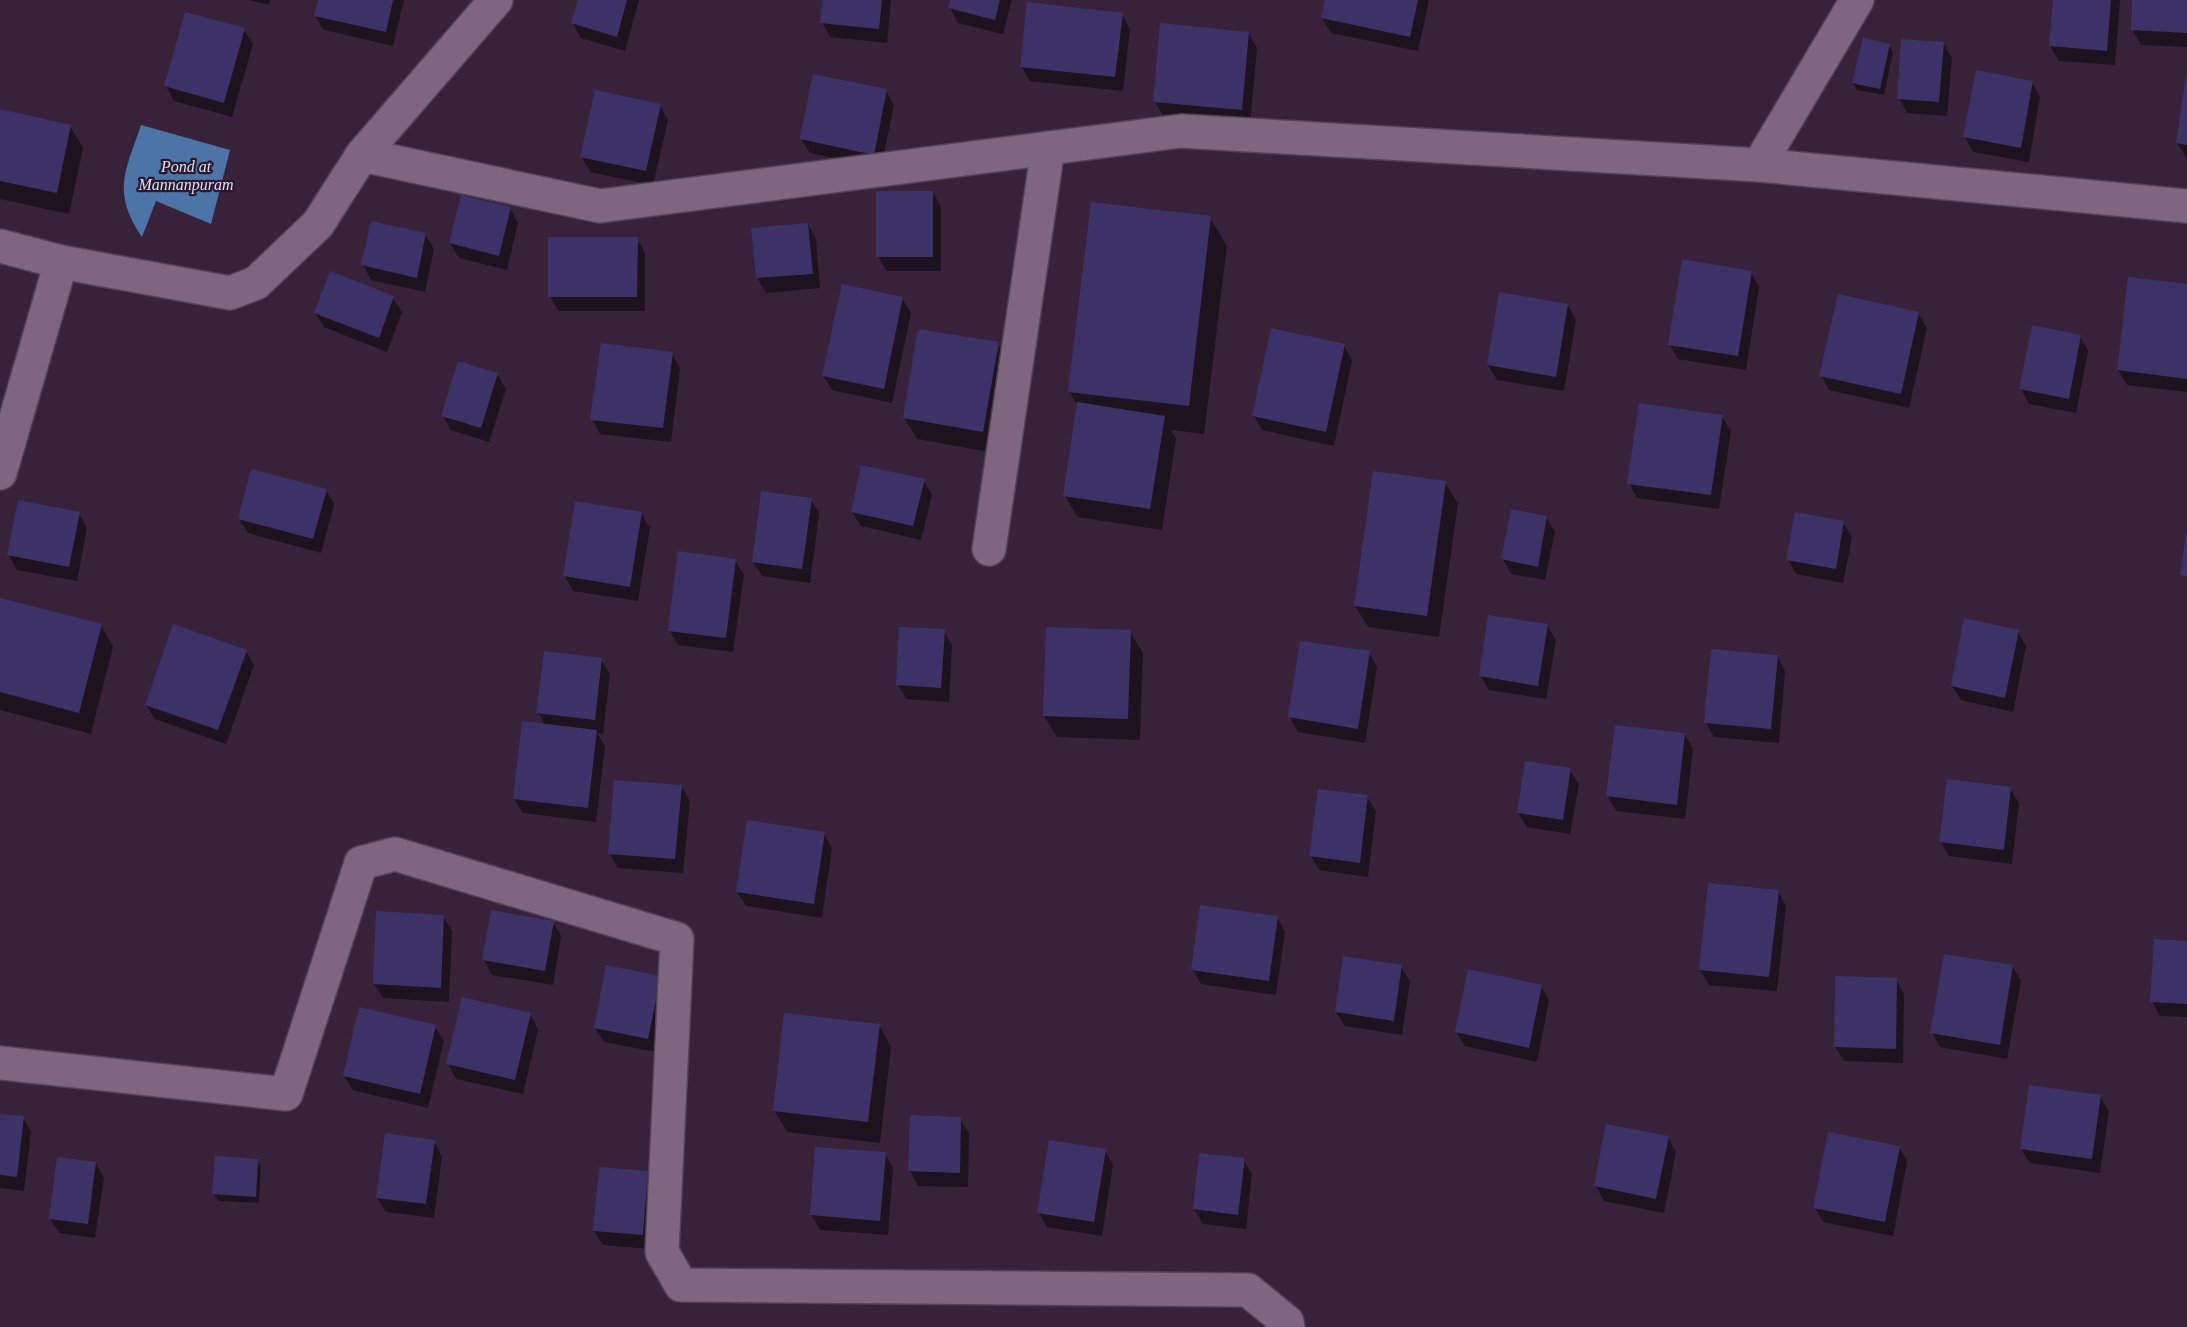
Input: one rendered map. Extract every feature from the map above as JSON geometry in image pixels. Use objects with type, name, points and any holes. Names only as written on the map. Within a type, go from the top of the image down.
[{"type":"street","points":[[0,246],[62,262],[230,293],[256,283],[318,224],[362,155],[496,0]]},
{"type":"street","points":[[1759,165],[1857,0]]},
{"type":"street","points":[[362,155],[600,206],[1181,131],[1759,165],[2187,206]]},
{"type":"street","points":[[989,549],[1048,148]]},
{"type":"street","points":[[0,473],[62,262]]},
{"type":"street","points":[[0,1063],[286,1094],[361,862],[395,854],[676,939],[662,1252],[681,1285],[1248,1290],[1287,1322],[1288,1327]]},
{"type":"water","name":"Pond at Mannanpuram","points":[[141,125],[230,150],[211,224],[156,201],[142,237],[127,207],[124,194],[126,169]]},
{"type":"building","points":[[318,0],[393,0],[386,32],[314,16]]},
{"type":"building","points":[[578,0],[627,0],[617,37],[571,23]]},
{"type":"building","points":[[823,0],[882,0],[879,29],[820,23]]},
{"type":"building","points":[[950,0],[1000,0],[995,20],[948,8]]},
{"type":"building","points":[[1325,0],[1418,0],[1410,37],[1321,18]]},
{"type":"building","points":[[2053,0],[2111,0],[2107,51],[2049,46]]},
{"type":"building","points":[[2132,0],[2187,0],[2187,33],[2131,30]]},
{"type":"building","points":[[1027,2],[1123,13],[1115,77],[1020,67]]},
{"type":"building","points":[[185,12],[245,28],[224,103],[164,86]]},
{"type":"building","points":[[1160,23],[1249,32],[1242,110],[1153,102]]},
{"type":"building","points":[[1863,37],[1890,44],[1880,89],[1852,83]]},
{"type":"building","points":[[1901,39],[1944,42],[1939,102],[1897,99]]},
{"type":"building","points":[[1976,70],[2033,81],[2021,148],[1963,137]]},
{"type":"building","points":[[813,74],[887,89],[874,155],[800,139]]},
{"type":"building","points":[[2187,76],[2187,145],[2176,143]]},
{"type":"building","points":[[595,90],[661,104],[646,171],[580,157]]},
{"type":"building","points":[[0,109],[71,125],[57,193],[0,181]]},
{"type":"building","points":[[876,191],[933,191],[933,257],[876,257]]},
{"type":"building","points":[[461,195],[511,207],[499,256],[449,243]]},
{"type":"building","points":[[1091,202],[1211,216],[1189,406],[1068,392]]},
{"type":"building","points":[[371,221],[426,233],[417,278],[361,265]]},
{"type":"building","points":[[808,223],[813,274],[756,278],[751,228]]},
{"type":"building","points":[[548,237],[638,237],[637,297],[548,297]]},
{"type":"building","points":[[1682,259],[1752,271],[1738,356],[1668,345]]},
{"type":"building","points":[[330,271],[394,296],[379,338],[314,313]]},
{"type":"building","points":[[2128,277],[2187,284],[2187,379],[2117,370]]},
{"type":"building","points":[[842,284],[903,297],[884,389],[822,376]]},
{"type":"building","points":[[1499,292],[1568,304],[1556,377],[1487,365]]},
{"type":"building","points":[[1838,294],[1919,312],[1901,394],[1819,376]]},
{"type":"building","points":[[2032,325],[2081,335],[2069,399],[2019,389]]},
{"type":"building","points":[[1271,328],[1345,344],[1326,432],[1252,416]]},
{"type":"building","points":[[918,329],[999,342],[983,432],[903,418]]},
{"type":"building","points":[[601,343],[673,352],[663,428],[590,420]]},
{"type":"building","points":[[458,361],[498,373],[481,428],[441,416]]},
{"type":"building","points":[[1077,402],[1165,416],[1150,509],[1063,496]]},
{"type":"building","points":[[1639,403],[1723,415],[1711,495],[1627,484]]},
{"type":"building","points":[[861,465],[925,479],[913,526],[851,512]]},
{"type":"building","points":[[251,469],[327,489],[313,539],[238,519]]},
{"type":"building","points":[[1373,471],[1446,481],[1427,616],[1354,606]]},
{"type":"building","points":[[761,491],[812,498],[802,569],[752,562]]},
{"type":"building","points":[[18,500],[80,512],[69,567],[7,555]]},
{"type":"building","points":[[575,501],[642,512],[630,587],[563,576]]},
{"type":"building","points":[[1511,509],[1547,516],[1538,567],[1501,559]]},
{"type":"building","points":[[1795,512],[1844,521],[1836,569],[1786,560]]},
{"type":"building","points":[[2187,534],[2187,576],[2180,575]]},
{"type":"building","points":[[678,551],[736,559],[726,638],[668,631]]},
{"type":"building","points":[[0,598],[102,624],[79,713],[0,692]]},
{"type":"building","points":[[1488,615],[1548,624],[1538,686],[1479,676]]},
{"type":"building","points":[[1964,618],[2019,630],[2005,698],[1951,686]]},
{"type":"building","points":[[173,624],[247,650],[218,730],[145,705]]},
{"type":"building","points":[[899,627],[945,629],[941,688],[896,685]]},
{"type":"building","points":[[1046,627],[1131,630],[1128,719],[1043,716]]},
{"type":"building","points":[[1300,641],[1370,651],[1358,729],[1288,717]]},
{"type":"building","points":[[1711,649],[1778,655],[1771,729],[1704,723]]},
{"type":"building","points":[[544,651],[602,658],[595,720],[536,713]]},
{"type":"building","points":[[522,721],[597,730],[588,808],[513,799]]},
{"type":"building","points":[[1615,725],[1685,733],[1677,805],[1606,796]]},
{"type":"building","points":[[1525,761],[1571,768],[1563,820],[1517,813]]},
{"type":"building","points":[[1947,779],[2011,787],[2004,850],[1939,842]]},
{"type":"building","points":[[614,780],[682,785],[675,859],[608,854]]},
{"type":"building","points":[[1318,789],[1368,795],[1360,863],[1309,856]]},
{"type":"building","points":[[747,820],[825,832],[814,904],[736,892]]},
{"type":"building","points":[[1708,883],[1779,890],[1769,977],[1699,970]]},
{"type":"building","points":[[1200,905],[1278,916],[1269,981],[1191,970]]},
{"type":"building","points":[[491,910],[554,921],[545,971],[482,960]]},
{"type":"building","points":[[376,911],[444,915],[441,988],[373,984]]},
{"type":"building","points":[[2154,939],[2187,941],[2187,1004],[2150,1002]]},
{"type":"building","points":[[1944,954],[2013,965],[2000,1045],[1930,1033]]},
{"type":"building","points":[[1343,956],[1402,965],[1394,1021],[1335,1012]]},
{"type":"building","points":[[606,965],[661,976],[648,1039],[594,1028]]},
{"type":"building","points":[[1468,969],[1542,985],[1529,1048],[1455,1032]]},
{"type":"building","points":[[1835,976],[1897,978],[1896,1049],[1834,1047]]},
{"type":"building","points":[[462,997],[531,1013],[515,1080],[446,1064]]},
{"type":"building","points":[[359,1007],[436,1025],[420,1094],[343,1076]]},
{"type":"building","points":[[784,1013],[880,1024],[868,1122],[773,1111]]},
{"type":"building","points":[[2029,1085],[2101,1095],[2092,1159],[2020,1149]]},
{"type":"building","points":[[0,1114],[24,1116],[17,1177],[0,1175]]},
{"type":"building","points":[[910,1115],[961,1117],[960,1173],[908,1171]]},
{"type":"building","points":[[1606,1124],[1669,1136],[1656,1199],[1594,1186]]},
{"type":"building","points":[[1828,1132],[1900,1146],[1885,1222],[1813,1208]]},
{"type":"building","points":[[385,1133],[435,1140],[426,1204],[376,1198]]},
{"type":"building","points":[[1049,1140],[1106,1149],[1094,1222],[1037,1213]]},
{"type":"building","points":[[815,1147],[886,1152],[880,1221],[810,1215]]},
{"type":"building","points":[[1199,1153],[1245,1158],[1238,1215],[1193,1209]]},
{"type":"building","points":[[215,1156],[258,1159],[256,1197],[212,1194]]},
{"type":"building","points":[[57,1157],[96,1162],[88,1224],[49,1219]]},
{"type":"building","points":[[599,1167],[648,1171],[643,1235],[593,1231]]}]
